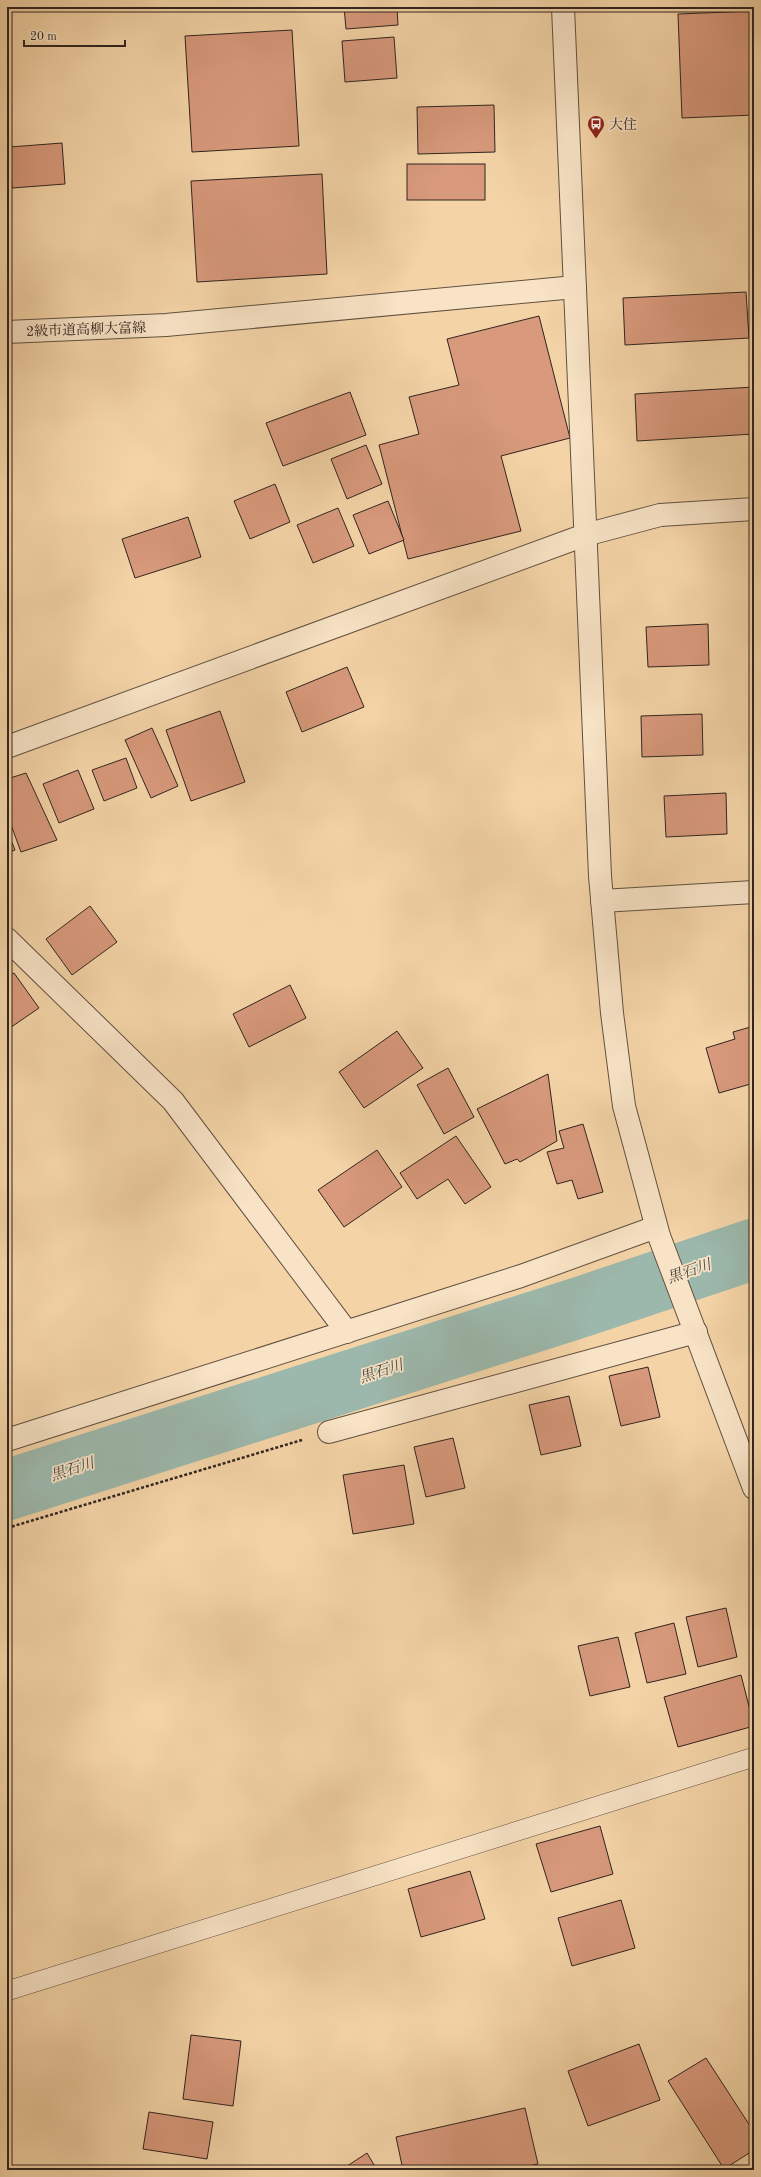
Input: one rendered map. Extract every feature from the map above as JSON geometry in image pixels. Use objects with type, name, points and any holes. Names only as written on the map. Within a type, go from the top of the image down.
[{"type":"street","points":[[563,7],[602,901],[612,1013],[624,1106],[657,1231],[754,1488]]},
{"type":"street","name":"2級市道高柳大富線","points":[[7,332],[166,325],[575,287]]},
{"type":"street","points":[[7,747],[585,535],[660,515],[754,509]]},
{"type":"street","points":[[602,901],[754,892]]},
{"type":"street","points":[[7,939],[172,1101],[347,1332]]},
{"type":"street","points":[[7,1440],[347,1332],[657,1231]]},
{"type":"street","points":[[329,1432],[696,1332]]},
{"type":"lane","points":[[7,1991],[754,1757]]},
{"type":"path","points":[[7,1528],[329,1432]]},
{"type":"building","points":[[344,7],[397,7],[398,25],[346,29]]},
{"type":"building","points":[[754,11],[754,115],[682,118],[678,14]]},
{"type":"building","points":[[292,30],[299,146],[192,152],[185,36]]},
{"type":"building","points":[[394,37],[397,78],[345,82],[342,41]]},
{"type":"building","points":[[494,105],[495,152],[418,154],[417,107]]},
{"type":"building","points":[[62,143],[65,184],[12,188],[10,147]]},
{"type":"building","points":[[407,164],[485,164],[485,200],[407,200]]},
{"type":"building","points":[[322,174],[327,274],[197,282],[191,181]]},
{"type":"building","points":[[746,292],[749,338],[625,345],[623,298]]},
{"type":"building","points":[[539,316],[570,438],[501,456],[521,531],[408,559],[379,445],[419,434],[409,397],[459,385],[447,339]]},
{"type":"building","points":[[754,387],[754,434],[637,441],[635,394]]},
{"type":"building","points":[[350,392],[366,435],[283,466],[266,423]]},
{"type":"building","points":[[366,445],[382,484],[347,499],[331,459]]},
{"type":"building","points":[[275,484],[290,522],[250,539],[234,501]]},
{"type":"building","points":[[388,501],[404,540],[369,554],[353,515]]},
{"type":"building","points":[[338,508],[354,546],[313,563],[297,525]]},
{"type":"building","points":[[188,517],[201,557],[135,578],[122,539]]},
{"type":"building","points":[[708,624],[709,665],[648,667],[646,627]]},
{"type":"building","points":[[347,667],[364,707],[302,732],[286,692]]},
{"type":"building","points":[[754,691],[754,732],[751,732],[750,692]]},
{"type":"building","points":[[220,711],[245,782],[191,801],[166,730]]},
{"type":"building","points":[[702,714],[703,755],[642,757],[641,716]]},
{"type":"building","points":[[152,728],[178,786],[151,798],[125,740]]},
{"type":"building","points":[[126,758],[137,788],[104,801],[92,770]]},
{"type":"building","points":[[78,770],[94,809],[59,823],[43,784]]},
{"type":"building","points":[[26,773],[57,840],[21,852],[7,814],[7,779]]},
{"type":"building","points":[[726,793],[727,834],[666,837],[664,796]]},
{"type":"building","points":[[7,830],[15,850],[7,853]]},
{"type":"building","points":[[90,906],[117,942],[72,975],[46,939]]},
{"type":"building","points":[[14,973],[39,1008],[7,1030],[7,977]]},
{"type":"building","points":[[290,985],[306,1018],[249,1047],[233,1014]]},
{"type":"building","points":[[754,1026],[754,1083],[719,1093],[706,1048],[735,1039],[733,1032]]},
{"type":"building","points":[[397,1031],[423,1068],[364,1108],[339,1072]]},
{"type":"building","points":[[448,1068],[474,1117],[444,1134],[417,1085]]},
{"type":"building","points":[[548,1074],[557,1141],[520,1162],[517,1159],[505,1164],[477,1109]]},
{"type":"building","points":[[583,1124],[603,1192],[578,1199],[572,1180],[557,1184],[547,1152],[564,1148],[559,1131]]},
{"type":"building","points":[[456,1136],[491,1187],[465,1204],[448,1179],[417,1199],[400,1173]]},
{"type":"building","points":[[377,1150],[402,1187],[344,1227],[318,1190]]},
{"type":"building","points":[[648,1367],[660,1417],[621,1426],[609,1376]]},
{"type":"building","points":[[569,1396],[581,1446],[541,1455],[529,1405]]},
{"type":"building","points":[[453,1438],[465,1488],[426,1497],[414,1447]]},
{"type":"building","points":[[404,1465],[414,1524],[353,1534],[343,1475]]},
{"type":"building","points":[[726,1608],[737,1657],[698,1667],[686,1617]]},
{"type":"building","points":[[674,1623],[686,1674],[647,1683],[635,1633]]},
{"type":"building","points":[[618,1637],[630,1687],[590,1696],[578,1646]]},
{"type":"building","points":[[741,1675],[754,1726],[678,1747],[664,1697]]},
{"type":"building","points":[[600,1826],[613,1874],[551,1892],[536,1844]]},
{"type":"building","points":[[470,1871],[485,1919],[421,1937],[408,1889]]},
{"type":"building","points":[[621,1900],[635,1948],[572,1966],[558,1918]]},
{"type":"building","points":[[191,2035],[241,2041],[233,2106],[183,2099]]},
{"type":"building","points":[[639,2044],[660,2100],[588,2126],[568,2071]]},
{"type":"building","points":[[706,2058],[754,2132],[754,2150],[724,2169],[668,2081]]},
{"type":"building","points":[[525,2108],[538,2164],[509,2170],[403,2170],[396,2137]]},
{"type":"building","points":[[149,2112],[213,2122],[207,2159],[143,2149]]},
{"type":"building","points":[[367,2153],[377,2170],[341,2170]]},
{"type":"waterway","name":"黒石川","points":[[7,1490],[584,1306],[754,1249]]},
{"type":"place","name":"大住","points":[[596,139]]}]
